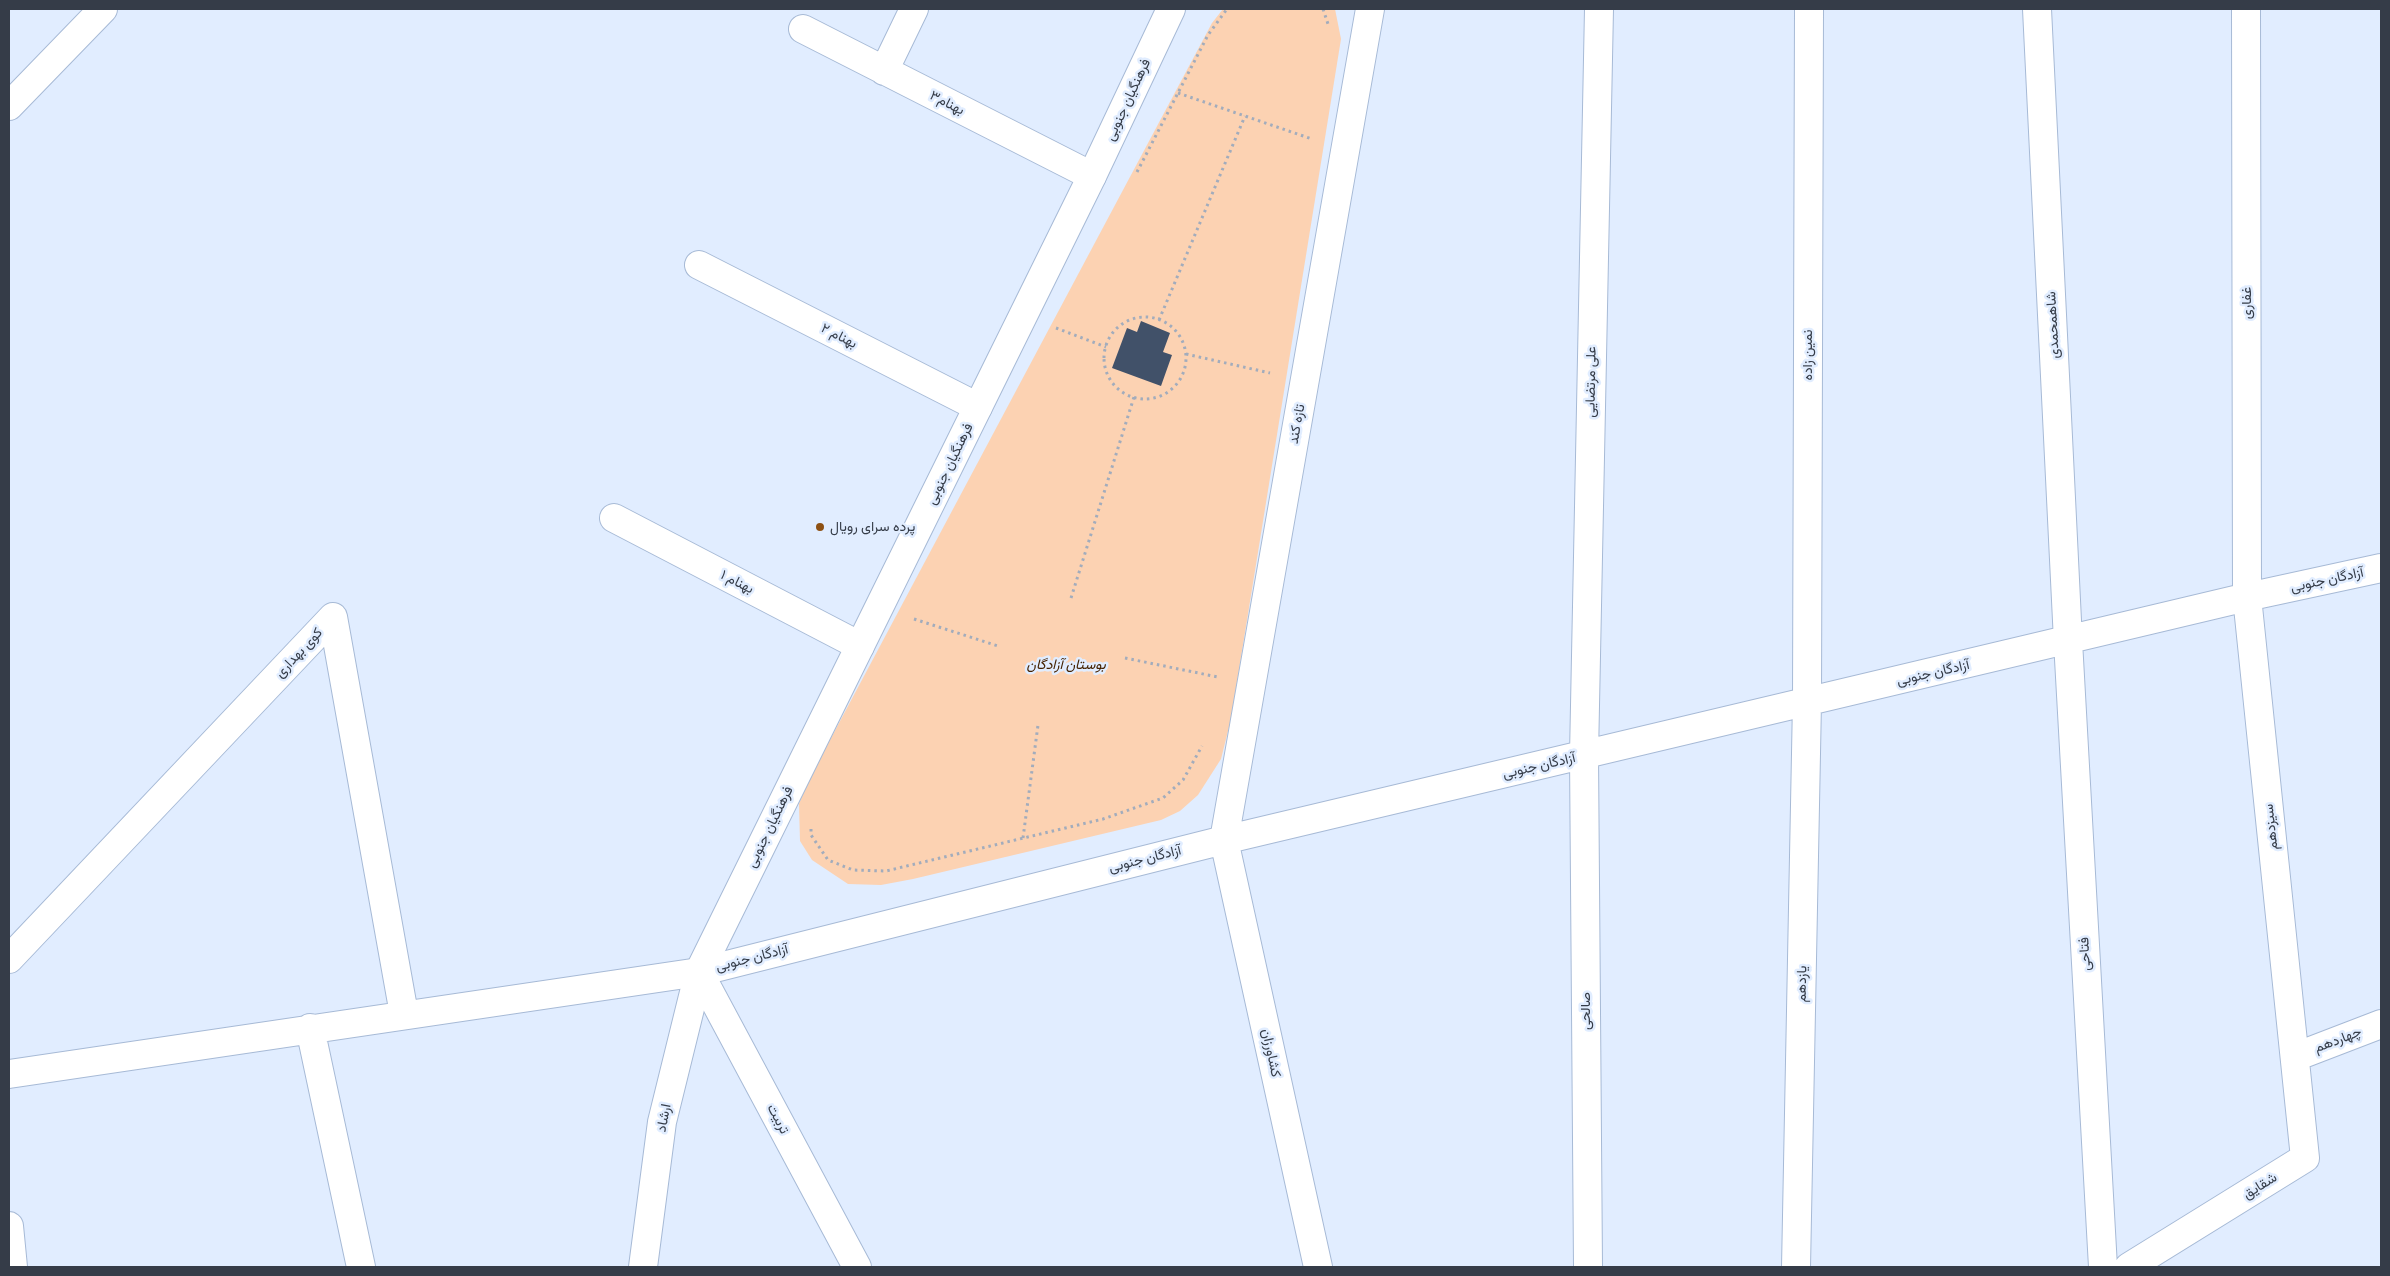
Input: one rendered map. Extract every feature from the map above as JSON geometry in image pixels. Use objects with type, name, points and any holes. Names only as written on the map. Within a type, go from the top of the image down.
[{"type":"street","points":[[9,106],[103,9]]},
{"type":"street","points":[[884,71],[914,9]]},
{"type":"street","name":"فرهنگیان جنوبی","points":[[699,972],[1092,176],[1170,9]]},
{"type":"street","name":"تازه کند","points":[[1224,840],[1370,9]]},
{"type":"street","name":"علی مرتضایی","points":[[1584,755],[1599,9]]},
{"type":"street","name":"نمین زاده","points":[[1807,702],[1809,9]]},
{"type":"street","name":"شاهمحمدی","points":[[2037,9],[2068,642]]},
{"type":"street","name":"غفاری","points":[[2246,9],[2247,597]]},
{"type":"street","name":"بهنام۳","points":[[803,29],[1092,176]]},
{"type":"street","name":"بهنام ۲","points":[[699,266],[978,406]]},
{"type":"street","name":"بهنام ۱","points":[[614,518],[860,646]]},
{"type":"street","name":"آزادگان جنوبی","points":[[9,1074],[404,1014],[699,972],[1224,840],[2068,642],[2247,597],[2381,568]]},
{"type":"street","name":"سیزدهم","points":[[2247,597],[2295,1056]]},
{"type":"street","name":"کوی بهداری","points":[[9,959],[333,617],[404,1014]]},
{"type":"street","name":"فتاحی","points":[[2068,642],[2103,1267]]},
{"type":"street","name":"یازدهم","points":[[1796,1267],[1807,702]]},
{"type":"street","name":"صالحی","points":[[1584,755],[1588,1267]]},
{"type":"street","name":"کشاورزان","points":[[1224,840],[1318,1267]]},
{"type":"street","name":"ارشاد","points":[[643,1267],[662,1122],[699,972]]},
{"type":"street","name":"تربیت","points":[[699,972],[857,1267]]},
{"type":"street","name":"چهاردهم","points":[[2295,1056],[2381,1024]]},
{"type":"street","points":[[310,1028],[361,1267]]},
{"type":"street","name":"شقایق","points":[[2129,1267],[2305,1158],[2295,1056]]},
{"type":"street","points":[[9,1226],[13,1267]]},
{"type":"path","points":[[1133,180],[1208,35],[1226,9]]},
{"type":"path","points":[[1178,93],[1314,140]]},
{"type":"path","points":[[1159,320],[1245,116]]},
{"type":"path","points":[[1150,317],[1159,320],[1174,329],[1182,340],[1186,354],[1182,373],[1171,389],[1160,396],[1134,397],[1122,391],[1113,382],[1106,370],[1106,348],[1113,332],[1123,323],[1136,318],[1150,317]]},
{"type":"path","points":[[1051,336],[1060,319]]},
{"type":"path","points":[[1056,328],[1106,348]]},
{"type":"path","points":[[1186,354],[1272,374]]},
{"type":"path","points":[[1071,598],[1134,397]]},
{"type":"path","points":[[907,616],[998,646]]},
{"type":"path","points":[[1125,658],[1218,677]]},
{"type":"path","points":[[1217,684],[1219,670]]},
{"type":"path","points":[[1023,838],[1038,725]]},
{"type":"path","points":[[811,827],[811,835],[828,860],[853,870],[886,870],[1103,819],[1163,798],[1183,780],[1197,756],[1204,739]]},
{"type":"green space","name":"بوستان آزادگان","points":[[1223,9],[1335,9],[1341,39],[1231,719],[1221,759],[1198,795],[1180,811],[1161,820],[913,879],[881,885],[848,884],[812,860],[800,841],[799,804],[807,783],[1212,23]]},
{"type":"building","points":[[1141,321],[1170,333],[1163,352],[1172,355],[1161,386],[1112,368],[1127,328],[1137,332]]},
{"type":"place","name":"پرده سرای رویال","points":[[820,527]]}]
